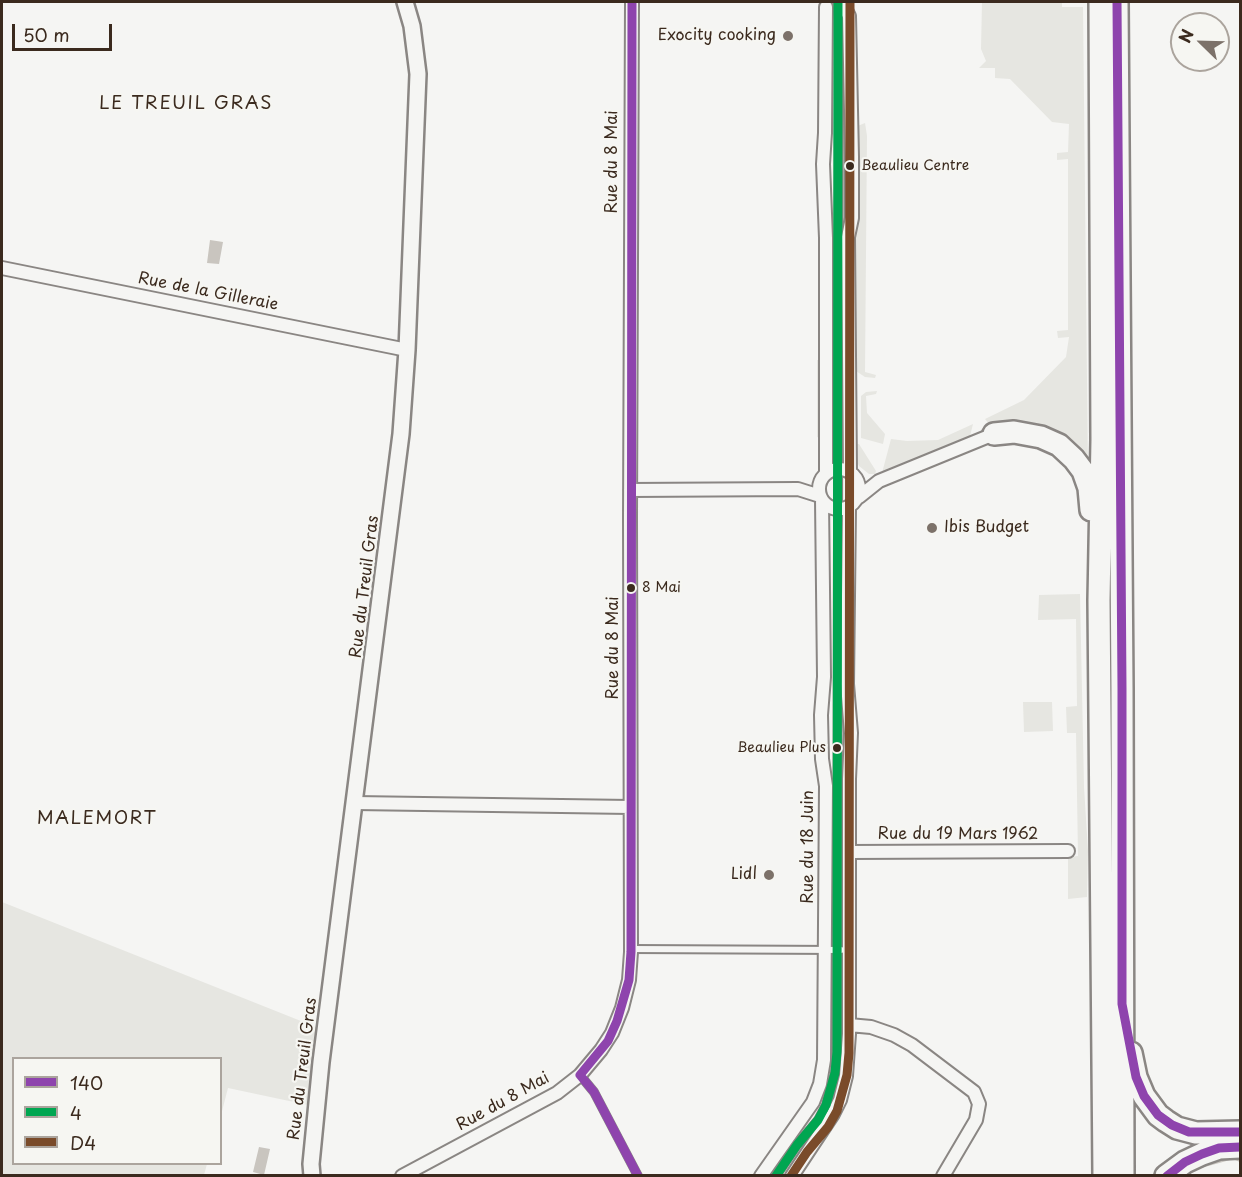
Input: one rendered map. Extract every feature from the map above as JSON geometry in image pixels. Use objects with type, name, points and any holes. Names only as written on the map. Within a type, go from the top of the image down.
[{"type":"highway","points":[[1100,2],[1102,441],[1099,600],[1104,1176]]},
{"type":"highway","points":[[1117,2],[1123,1176]]},
{"type":"highway","points":[[1117,39],[1126,2]]},
{"type":"highway","points":[[994,434],[1014,432],[1041,437],[1059,445],[1083,471],[1089,488],[1099,600]]},
{"type":"highway","points":[[1122,1004],[1136,1077],[1144,1096],[1158,1115],[1172,1125],[1189,1132],[1240,1132]]},
{"type":"highway","points":[[1166,1176],[1185,1162],[1202,1154],[1219,1148],[1240,1147]]},
{"type":"street","name":"Rue du Treuil Gras","points":[[312,1176],[310,1164],[321,1062],[399,463],[407,350],[418,74],[412,26],[405,2]]},
{"type":"street","name":"Rue du 8 Mai","points":[[402,1176],[557,1093],[580,1075],[608,1041],[617,1021],[629,980],[631,949],[632,2]]},
{"type":"street","points":[[837,5],[849,16],[852,218],[848,237],[848,472],[860,486],[858,497]]},
{"type":"street","name":"Rue du 18 Juin","points":[[761,1176],[813,1102],[821,1080],[824,1035],[826,786],[822,759],[821,716],[824,677],[821,498],[824,477],[826,238],[823,164],[837,5]]},
{"type":"street","name":"Rue de la Gilleraie","points":[[2,268],[407,350]]},
{"type":"street","points":[[843,509],[876,483],[994,434]]},
{"type":"street","points":[[798,489],[824,477],[848,472],[876,483]]},
{"type":"street","points":[[630,490],[798,489],[821,498],[826,505],[843,509]]},
{"type":"street","points":[[792,1176],[825,1128],[840,1100],[846,1076],[843,950],[849,852],[851,733],[847,684],[843,509]]},
{"type":"street","points":[[355,803],[630,807]]},
{"type":"street","name":"Rue du 19 Mars 1962","points":[[849,852],[1068,851]]},
{"type":"street","points":[[845,1031],[871,1027],[894,1035],[912,1045],[974,1092],[979,1104],[976,1120],[942,1176]]},
{"type":"lane","points":[[631,949],[843,950],[843,509],[848,472]]},
{"type":"lane","points":[[776,1176],[796,1145],[818,1120],[825,1105],[845,1031],[824,1035]]},
{"type":"lane","points":[[580,1075],[594,1092],[638,1176]]},
{"type":"shaded area","points":[[982,2],[1062,2],[1062,7],[1083,7],[1088,473],[1076,454],[990,425],[985,419],[1024,400],[1066,357],[1069,337],[1058,338],[1057,331],[1068,330],[1068,159],[1057,160],[1057,153],[1068,152],[1069,124],[1052,122],[1010,79],[995,78],[995,68],[979,68],[986,61],[981,49]]},
{"type":"shaded area","points":[[865,123],[867,136],[865,372],[876,375],[875,378],[865,377],[856,371],[855,127]]},
{"type":"shaded area","points":[[210,240],[223,242],[219,264],[207,263]]},
{"type":"shaded area","points":[[817,360],[821,360],[820,438],[817,437]]},
{"type":"shaded area","points":[[877,391],[876,394],[866,396],[867,413],[885,434],[883,444],[861,438],[861,396],[866,392]]},
{"type":"shaded area","points":[[973,424],[970,436],[882,473],[891,439],[938,440]]},
{"type":"shaded area","points":[[856,444],[859,444],[876,471],[875,474],[869,474],[859,466],[856,460]]},
{"type":"shaded area","points":[[1080,594],[1084,787],[1088,851],[1087,897],[1068,899],[1068,857],[1078,856],[1076,733],[1067,733],[1066,707],[1077,706],[1076,619],[1038,620],[1039,595]]},
{"type":"shaded area","points":[[1023,702],[1052,702],[1053,731],[1024,732]]},
{"type":"shaded area","points":[[2,902],[321,1029],[308,1105],[228,1088],[222,1111],[222,1057],[12,1057],[12,1165],[207,1165],[204,1175],[2,1175]]},
{"type":"shaded area","points":[[259,1147],[270,1149],[264,1175],[253,1172]]},
{"type":"waterway","points":[[1197,1167],[1233,1157],[1240,1160]]},
{"type":"transit line","name":"140","points":[[632,2],[631,952],[629,980],[617,1021],[608,1041],[580,1075],[594,1092],[638,1176]]},
{"type":"transit line","name":"4","points":[[776,1176],[797,1145],[818,1120],[826,1105],[835,1073],[837,1052],[838,2]]},
{"type":"transit line","name":"D4","points":[[791,1176],[828,1127],[837,1111],[847,1075],[849,1053],[850,2]]},
{"type":"transit line","name":"140","points":[[1117,2],[1122,1004],[1136,1077],[1144,1096],[1158,1115],[1172,1125],[1189,1132],[1240,1132]]},
{"type":"transit line","name":"140","points":[[1167,1176],[1185,1162],[1202,1154],[1219,1148],[1240,1147]]},
{"type":"place","name":"Exocity cooking","points":[[788,36]]},
{"type":"place","name":"Beaulieu Centre","points":[[850,166]]},
{"type":"place","name":"Ibis Budget","points":[[932,528]]},
{"type":"place","name":"8 Mai","points":[[631,588]]},
{"type":"place","name":"Beaulieu Plus","points":[[837,748]]},
{"type":"place","name":"Lidl","points":[[769,875]]},
{"type":"district","name":"LE TREUIL GRAS","points":[[186,104]]},
{"type":"district","name":"MALEMORT","points":[[97,819]]}]
